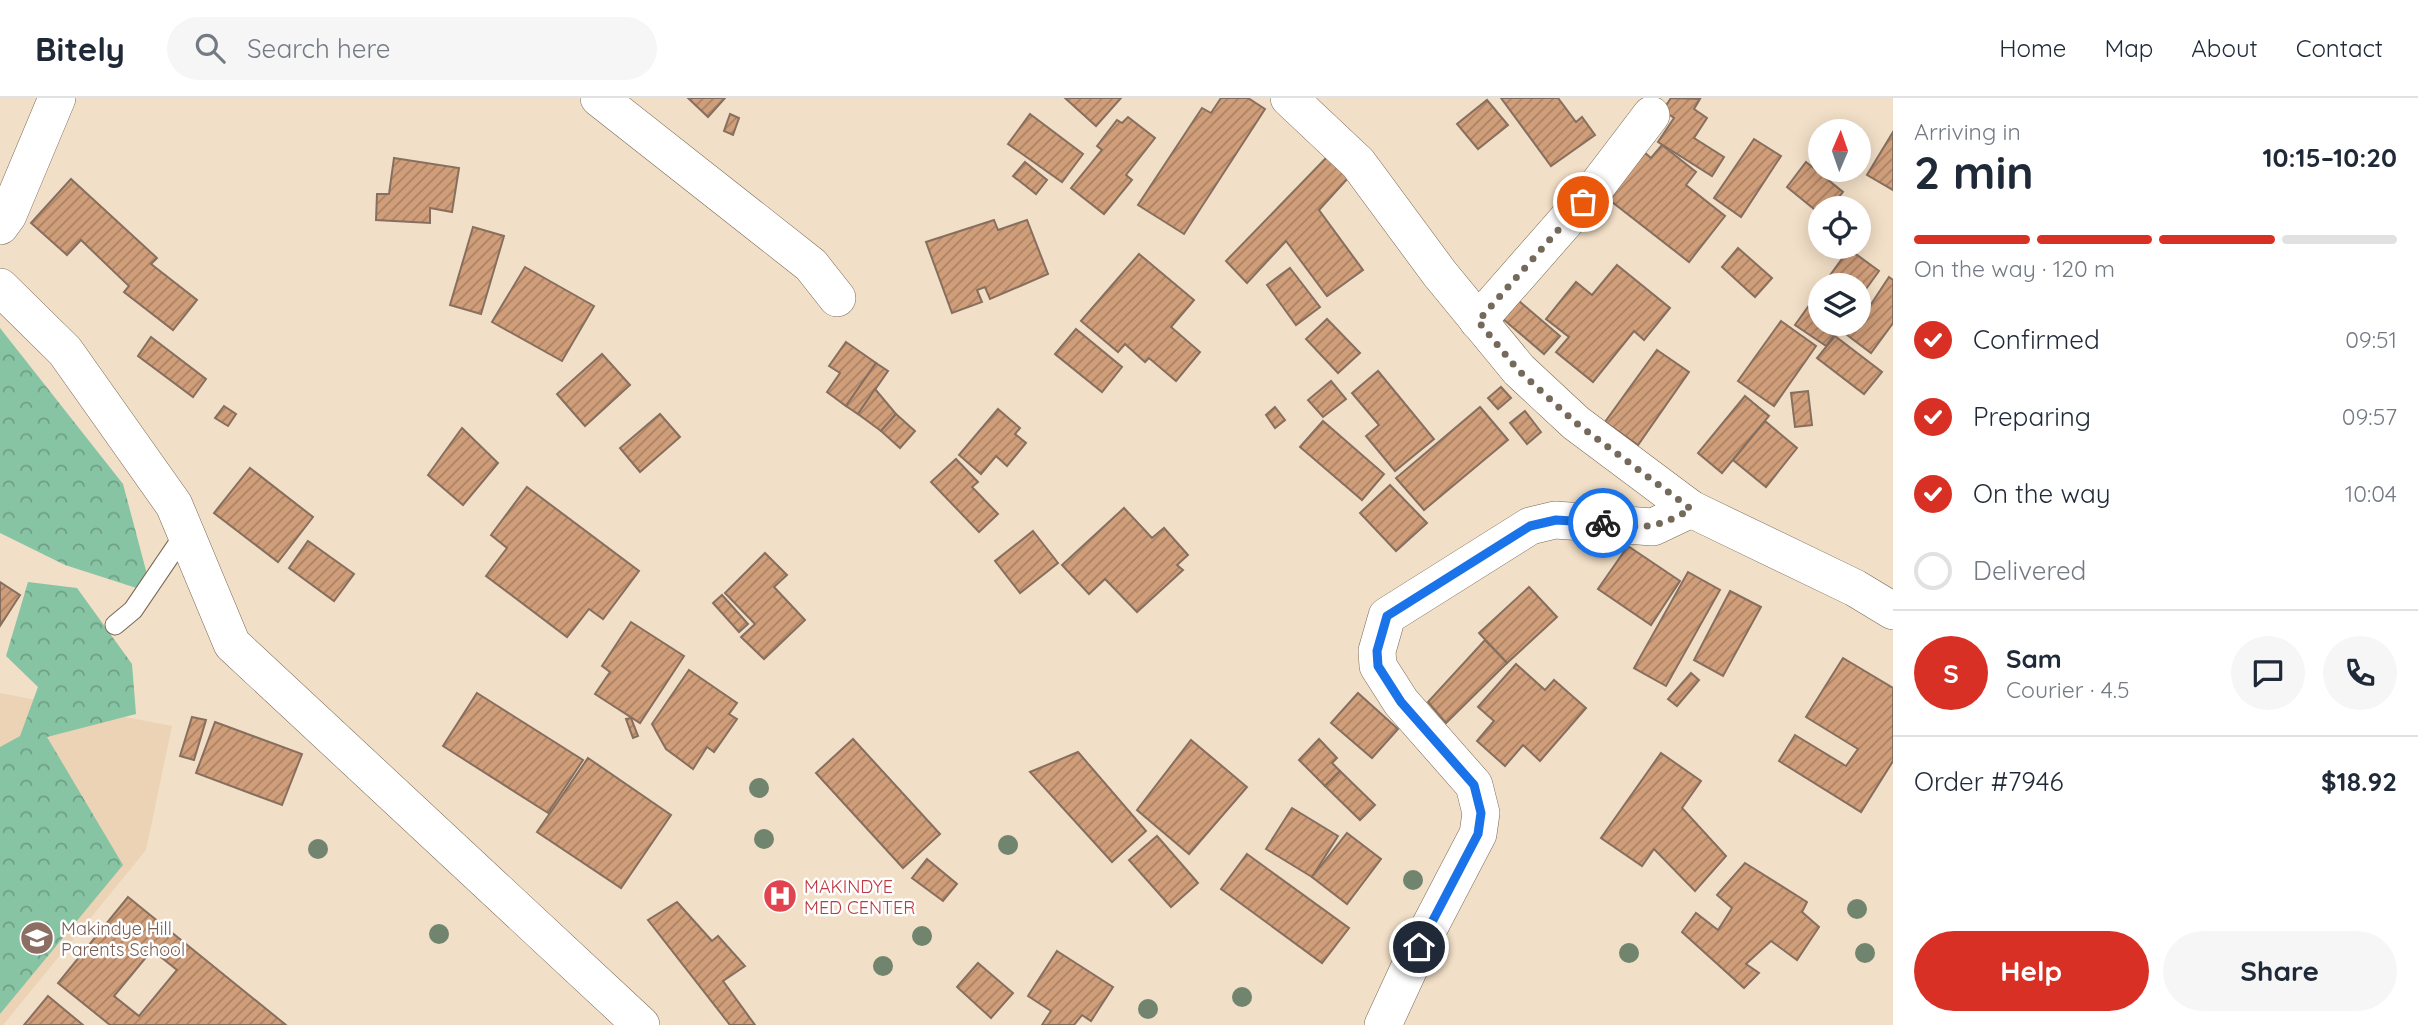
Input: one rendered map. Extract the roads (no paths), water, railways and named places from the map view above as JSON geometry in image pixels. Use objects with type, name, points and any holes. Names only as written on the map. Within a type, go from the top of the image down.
[{"type":"street","points":[[0,226],[8,215],[57,98]]},
{"type":"street","points":[[599,98],[811,265],[837,298]]},
{"type":"street","points":[[1289,98],[1358,163],[1518,370],[1576,423],[1691,509],[1855,588],[1893,611]]},
{"type":"street","points":[[1478,321],[1600,183],[1651,115]]},
{"type":"street","points":[[0,287],[65,351],[174,505],[232,644],[641,1025]]},
{"type":"street","points":[[1384,1025],[1419,947],[1478,834],[1481,813],[1474,785],[1401,702],[1378,666],[1377,651],[1387,616],[1530,526],[1556,520],[1653,527],[1691,509]]},
{"type":"lane","points":[[115,625],[133,610],[186,532]]},
{"type":"place","name":"MAKINDYE MED CENTER","points":[[780,896]]},
{"type":"place","name":"Makindye Hill Parents School","points":[[37,938]]}]
